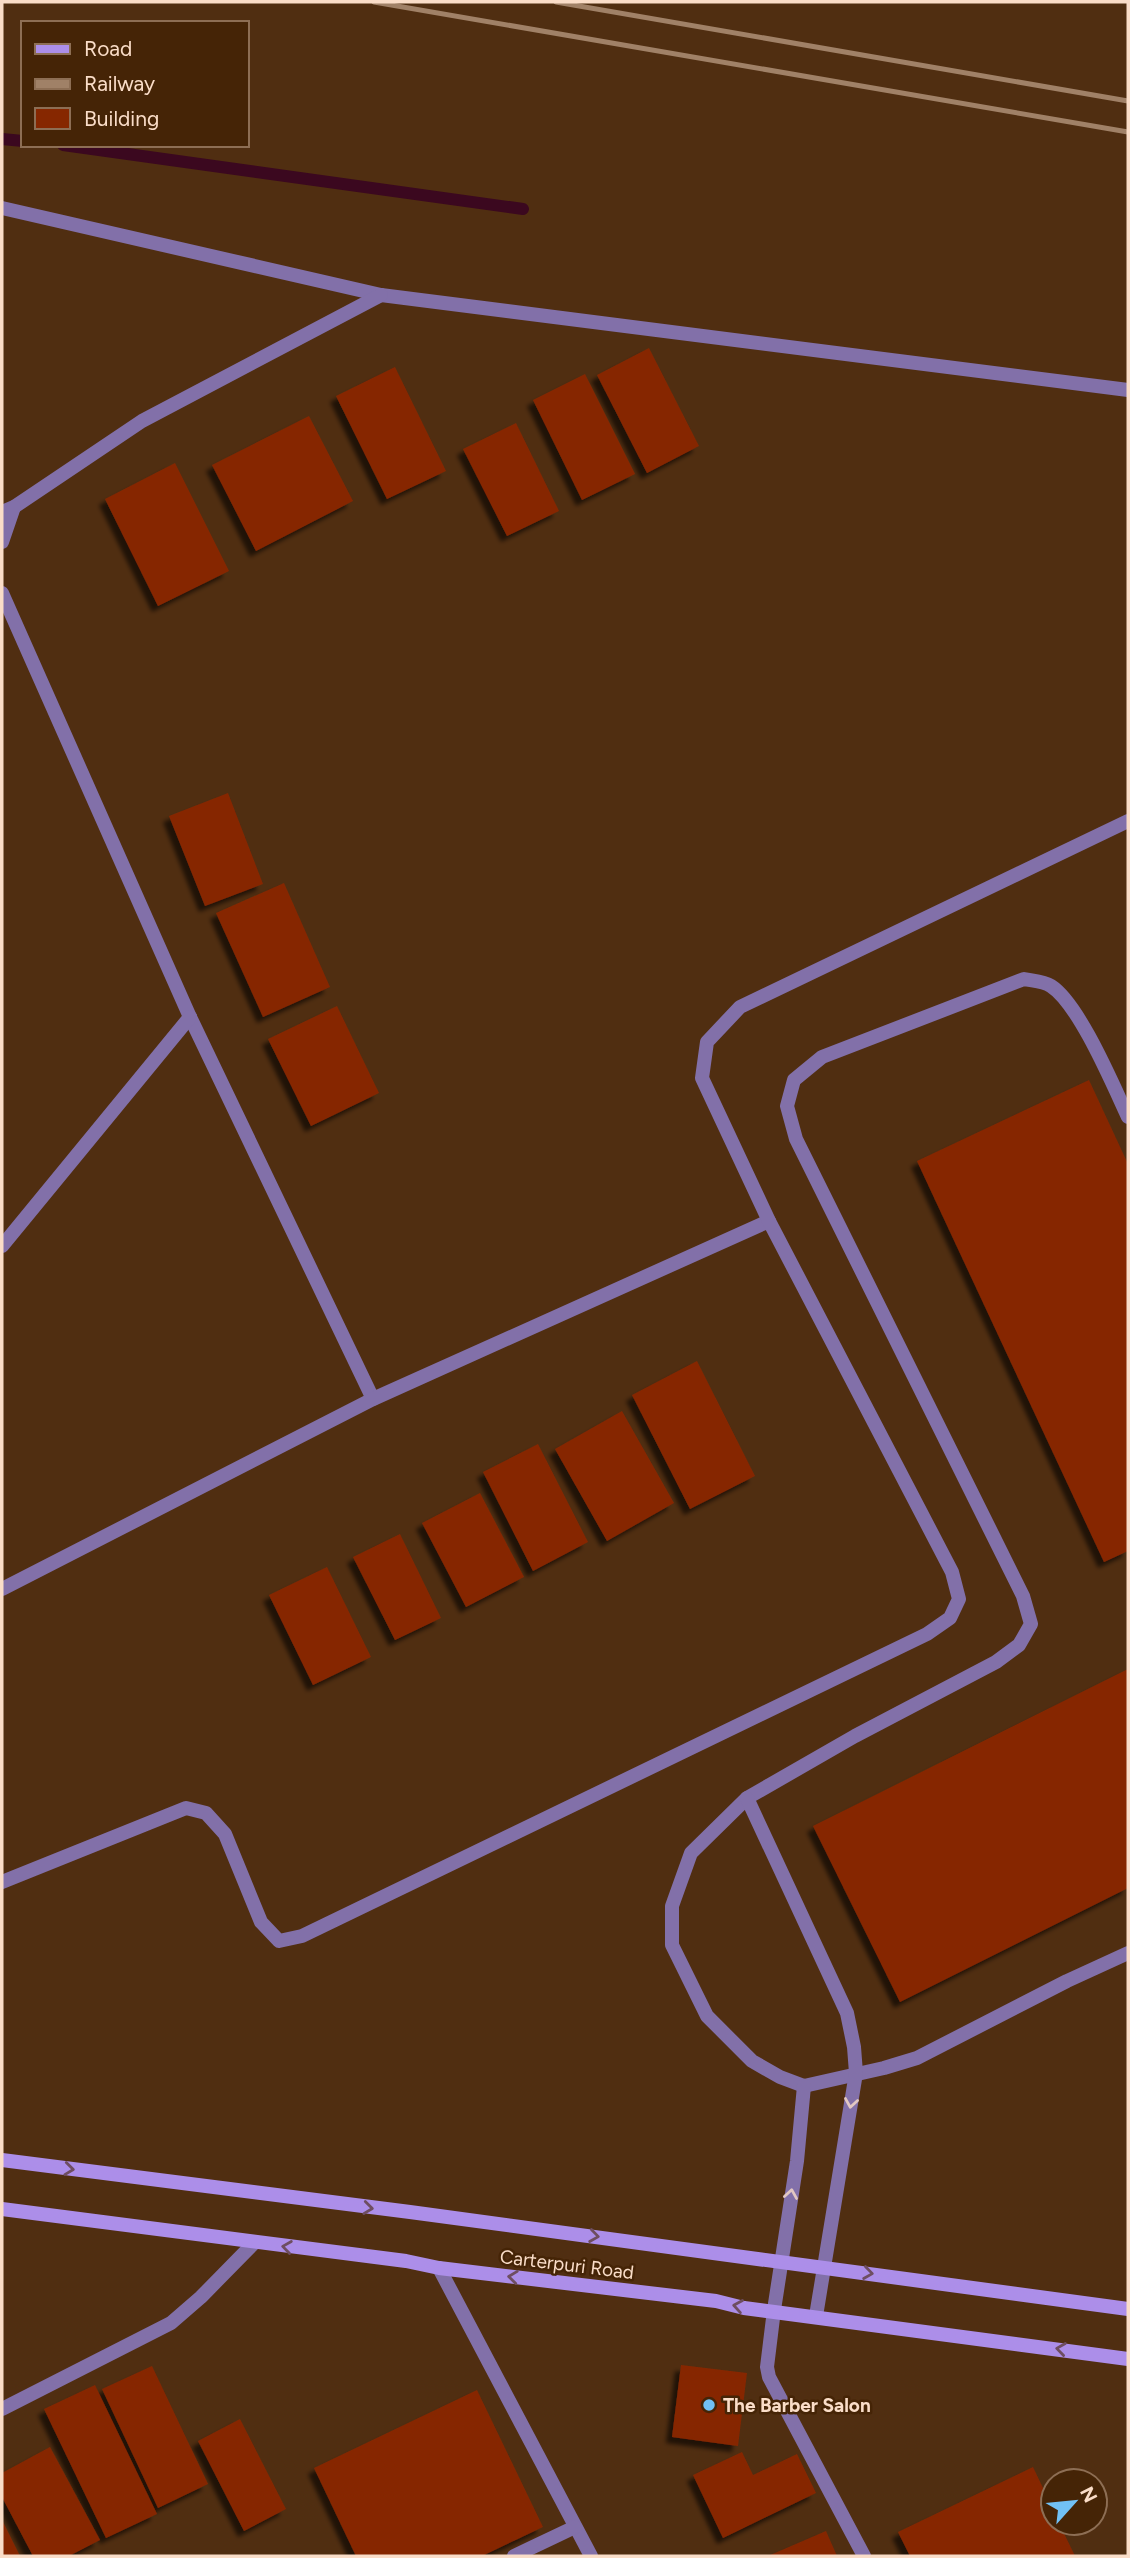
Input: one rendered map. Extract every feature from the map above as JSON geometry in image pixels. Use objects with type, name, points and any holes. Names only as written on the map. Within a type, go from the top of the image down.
[{"type":"main road","name":"Carterpuri Road","points":[[2,2160],[1128,2309]]},
{"type":"main road","name":"Carterpuri Road","points":[[2,2209],[1128,2359]]},
{"type":"street","points":[[2,208],[381,295],[1128,390]]},
{"type":"street","points":[[2,542],[8,509],[142,421],[381,295]]},
{"type":"street","points":[[2,593],[190,1017],[373,1399]]},
{"type":"street","points":[[2,1882],[186,1808],[205,1813],[225,1834],[261,1922],[279,1941],[302,1936],[927,1634],[950,1619],[959,1598],[952,1572],[769,1221],[702,1078],[707,1042],[740,1007],[1128,821]]},
{"type":"street","points":[[1128,1118],[1098,1052],[1063,995],[1048,984],[1024,979],[822,1057],[794,1080],[787,1106],[796,1139],[1023,1595],[1031,1624],[1018,1645],[996,1662],[855,1736],[747,1798],[691,1853],[672,1906],[673,1945],[707,2016],[752,2061],[780,2077],[804,2086],[917,2058],[1067,1981],[1128,1953]]},
{"type":"street","points":[[2,1246],[190,1017]]},
{"type":"street","points":[[2,1589],[373,1399],[769,1221]]},
{"type":"street","points":[[747,1798],[823,1957],[847,2013],[854,2047],[856,2073],[816,2316]]},
{"type":"street","points":[[804,2086],[797,2161],[780,2262],[767,2367],[769,2377],[864,2556]]},
{"type":"street","points":[[2,2409],[172,2323],[255,2242]]},
{"type":"street","points":[[439,2268],[591,2556]]},
{"type":"street","points":[[513,2556],[575,2527]]},
{"type":"building","points":[[649,348],[699,446],[647,473],[597,375]]},
{"type":"building","points":[[395,367],[446,471],[387,499],[336,396]]},
{"type":"building","points":[[585,374],[635,474],[582,500],[533,400]]},
{"type":"building","points":[[309,416],[353,501],[256,551],[212,465]]},
{"type":"building","points":[[516,423],[559,511],[507,536],[463,449]]},
{"type":"building","points":[[175,463],[229,571],[158,606],[105,499]]},
{"type":"building","points":[[228,793],[263,884],[205,906],[169,816]]},
{"type":"building","points":[[284,883],[330,987],[263,1017],[216,913]]},
{"type":"building","points":[[337,1006],[379,1093],[311,1126],[268,1039]]},
{"type":"building","points":[[1089,1080],[1128,1164],[1128,1551],[1104,1562],[917,1161]]},
{"type":"building","points":[[697,1361],[755,1476],[690,1509],[632,1395]]},
{"type":"building","points":[[622,1411],[674,1503],[607,1541],[555,1449]]},
{"type":"building","points":[[538,1444],[588,1542],[533,1571],[483,1472]]},
{"type":"building","points":[[480,1493],[524,1577],[466,1607],[422,1523]]},
{"type":"building","points":[[400,1534],[441,1618],[395,1640],[353,1557]]},
{"type":"building","points":[[327,1567],[371,1657],[313,1685],[269,1595]]},
{"type":"building","points":[[1128,1669],[1128,1888],[900,2002],[813,1826]]},
{"type":"building","name":"The Barber Salon","points":[[681,2365],[747,2373],[738,2446],[672,2437]]},
{"type":"building","points":[[152,2366],[208,2484],[158,2508],[102,2389]]},
{"type":"building","points":[[95,2385],[157,2514],[106,2538],[44,2409]]},
{"type":"building","points":[[477,2390],[543,2527],[482,2556],[356,2556],[314,2468]]},
{"type":"building","points":[[240,2419],[286,2509],[244,2531],[198,2441]]},
{"type":"building","points":[[50,2447],[100,2540],[69,2556],[33,2556],[2,2497],[2,2473]]},
{"type":"building","points":[[742,2452],[753,2475],[797,2454],[816,2493],[723,2538],[693,2475]]},
{"type":"building","points":[[1033,2467],[1039,2480],[1039,2537],[1066,2537],[1075,2556],[910,2556],[898,2532]]},
{"type":"building","points":[[2,2520],[20,2556],[2,2556]]},
{"type":"building","points":[[826,2531],[837,2556],[768,2556]]},
{"type":"waterway","points":[[2,139],[21,141]]},
{"type":"waterway","points":[[77,147],[523,209]]},
{"type":"railway","points":[[374,2],[1128,132]]},
{"type":"railway","points":[[556,2],[1128,101]]},
{"type":"place","name":"The Barber Salon","points":[[709,2405]]}]
